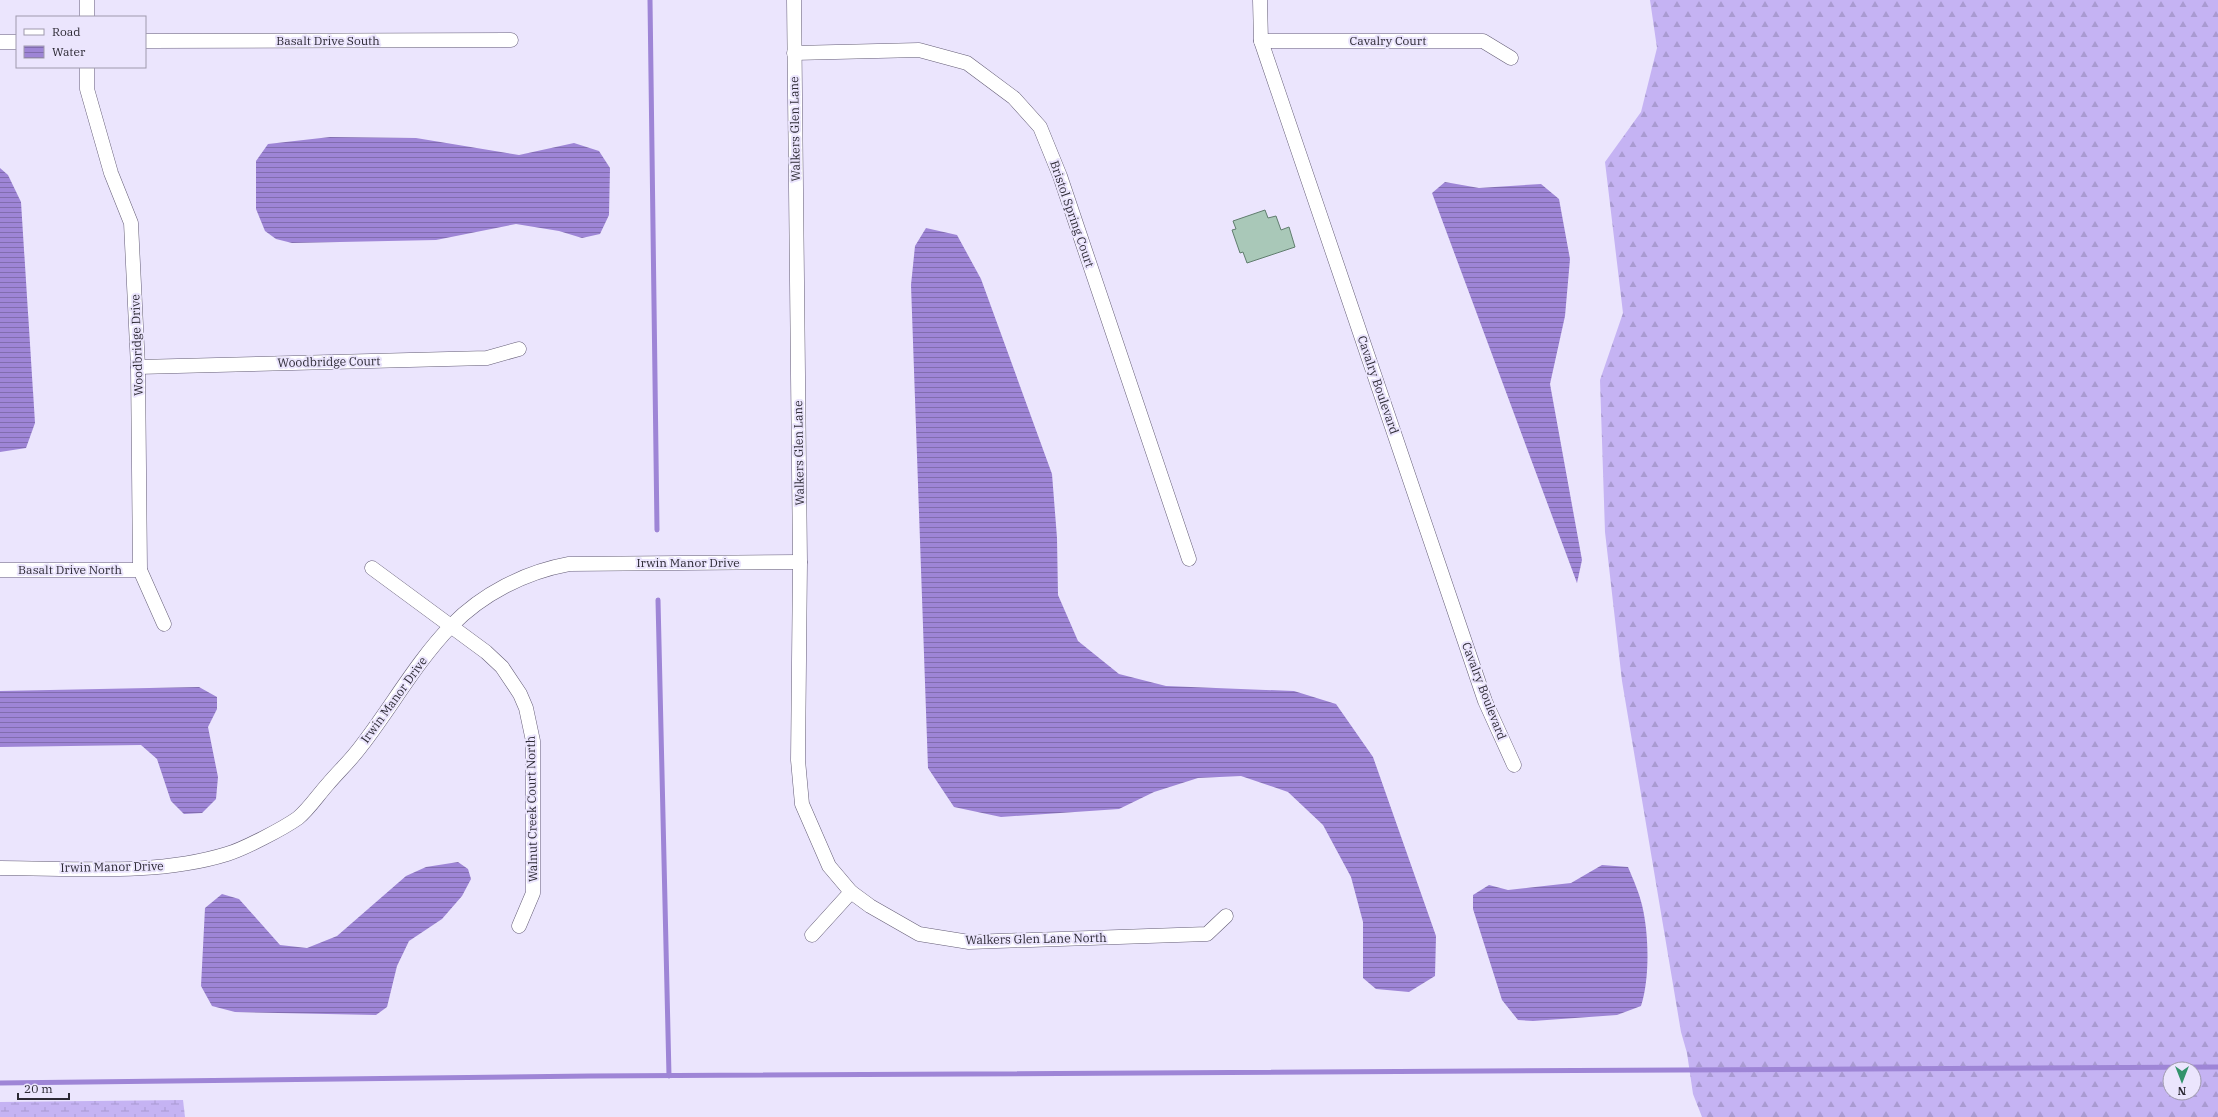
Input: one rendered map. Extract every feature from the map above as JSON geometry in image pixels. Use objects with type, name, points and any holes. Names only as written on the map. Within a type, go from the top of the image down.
[{"type":"street","points":[[87,0],[87,16]]},
{"type":"street","name":"Walkers Glen Lane","points":[[794,0],[800,562],[798,760],[802,804],[829,866],[851,892]]},
{"type":"street","name":"Cavalry Boulevard","points":[[1260,0],[1261,41],[1485,701],[1514,765]]},
{"type":"street","name":"Basalt Drive South","points":[[146,42],[511,40]]},
{"type":"street","name":"Cavalry Court","points":[[1261,41],[1482,41],[1511,58]]},
{"type":"street","points":[[0,42],[16,42]]},
{"type":"street","name":"Bristol Spring Court","points":[[794,53],[919,50],[967,63],[1014,98],[1040,127],[1060,176],[1189,559]]},
{"type":"street","name":"Woodbridge Drive","points":[[87,68],[87,89],[111,173],[131,223],[138,367],[140,570],[164,624]]},
{"type":"street","name":"Woodbridge Court","points":[[138,367],[487,358],[519,349]]},
{"type":"street","name":"Irwin Manor Drive","points":[[0,868],[156,868],[185,864],[228,854],[252,843],[298,817],[361,746],[419,665],[451,626],[473,606],[502,587],[556,566],[569,564],[800,562]]},
{"type":"street","name":"Walnut Creek Court North","points":[[372,568],[451,626],[502,667],[520,694],[526,708],[533,741],[533,893],[519,926]]},
{"type":"street","name":"Basalt Drive North","points":[[0,570],[140,570]]},
{"type":"street","points":[[812,934],[851,892]]},
{"type":"street","name":"Walkers Glen Lane North","points":[[851,892],[870,906],[919,934],[969,942],[1207,934],[1226,916]]},
{"type":"green space","points":[[1650,0],[2218,0],[2218,1117],[1702,1117],[1693,1094],[1687,1053],[1681,1032],[1622,681],[1605,532],[1600,380],[1623,313],[1605,162],[1641,112],[1657,48]]},
{"type":"green space","points":[[183,1100],[185,1117],[0,1117],[0,1102]]},
{"type":"water","points":[[330,137],[416,138],[519,155],[574,143],[599,151],[610,168],[609,215],[600,234],[582,238],[559,231],[516,224],[436,240],[292,243],[276,239],[265,231],[256,209],[256,161],[268,144]]},
{"type":"water","points":[[0,168],[8,175],[21,202],[35,423],[26,448],[0,452]]},
{"type":"water","points":[[1445,182],[1479,188],[1541,184],[1559,199],[1570,259],[1565,316],[1550,384],[1582,560],[1577,583],[1432,193]]},
{"type":"water","points":[[926,228],[957,235],[981,279],[1052,474],[1057,538],[1058,595],[1078,641],[1119,674],[1166,686],[1294,691],[1336,704],[1373,757],[1436,936],[1435,976],[1409,992],[1376,989],[1363,978],[1363,922],[1351,877],[1323,825],[1288,792],[1241,776],[1198,778],[1154,792],[1119,809],[1001,817],[954,807],[928,768],[911,285],[915,246]]},
{"type":"water","points":[[199,687],[217,697],[217,709],[208,727],[218,777],[216,799],[202,813],[184,814],[171,801],[157,759],[141,745],[0,747],[0,691]]},
{"type":"water","points":[[458,862],[468,869],[471,879],[462,896],[442,919],[409,941],[397,966],[387,1007],[376,1015],[235,1012],[212,1006],[201,986],[205,908],[222,894],[239,899],[280,945],[307,948],[337,936],[406,876],[426,867]]},
{"type":"water","points":[[1602,865],[1628,867],[1641,900],[1646,929],[1648,956],[1646,982],[1641,1006],[1617,1015],[1533,1021],[1518,1020],[1502,1000],[1473,909],[1473,895],[1489,885],[1508,890],[1571,883]]},
{"type":"building","points":[[1265,210],[1268,218],[1276,216],[1281,230],[1289,227],[1295,247],[1247,263],[1243,252],[1240,253],[1232,230],[1236,229],[1233,221]]},
{"type":"waterway","points":[[650,0],[657,530]]},
{"type":"waterway","points":[[658,600],[669,1076]]},
{"type":"waterway","points":[[0,1083],[590,1076],[2218,1067]]}]
